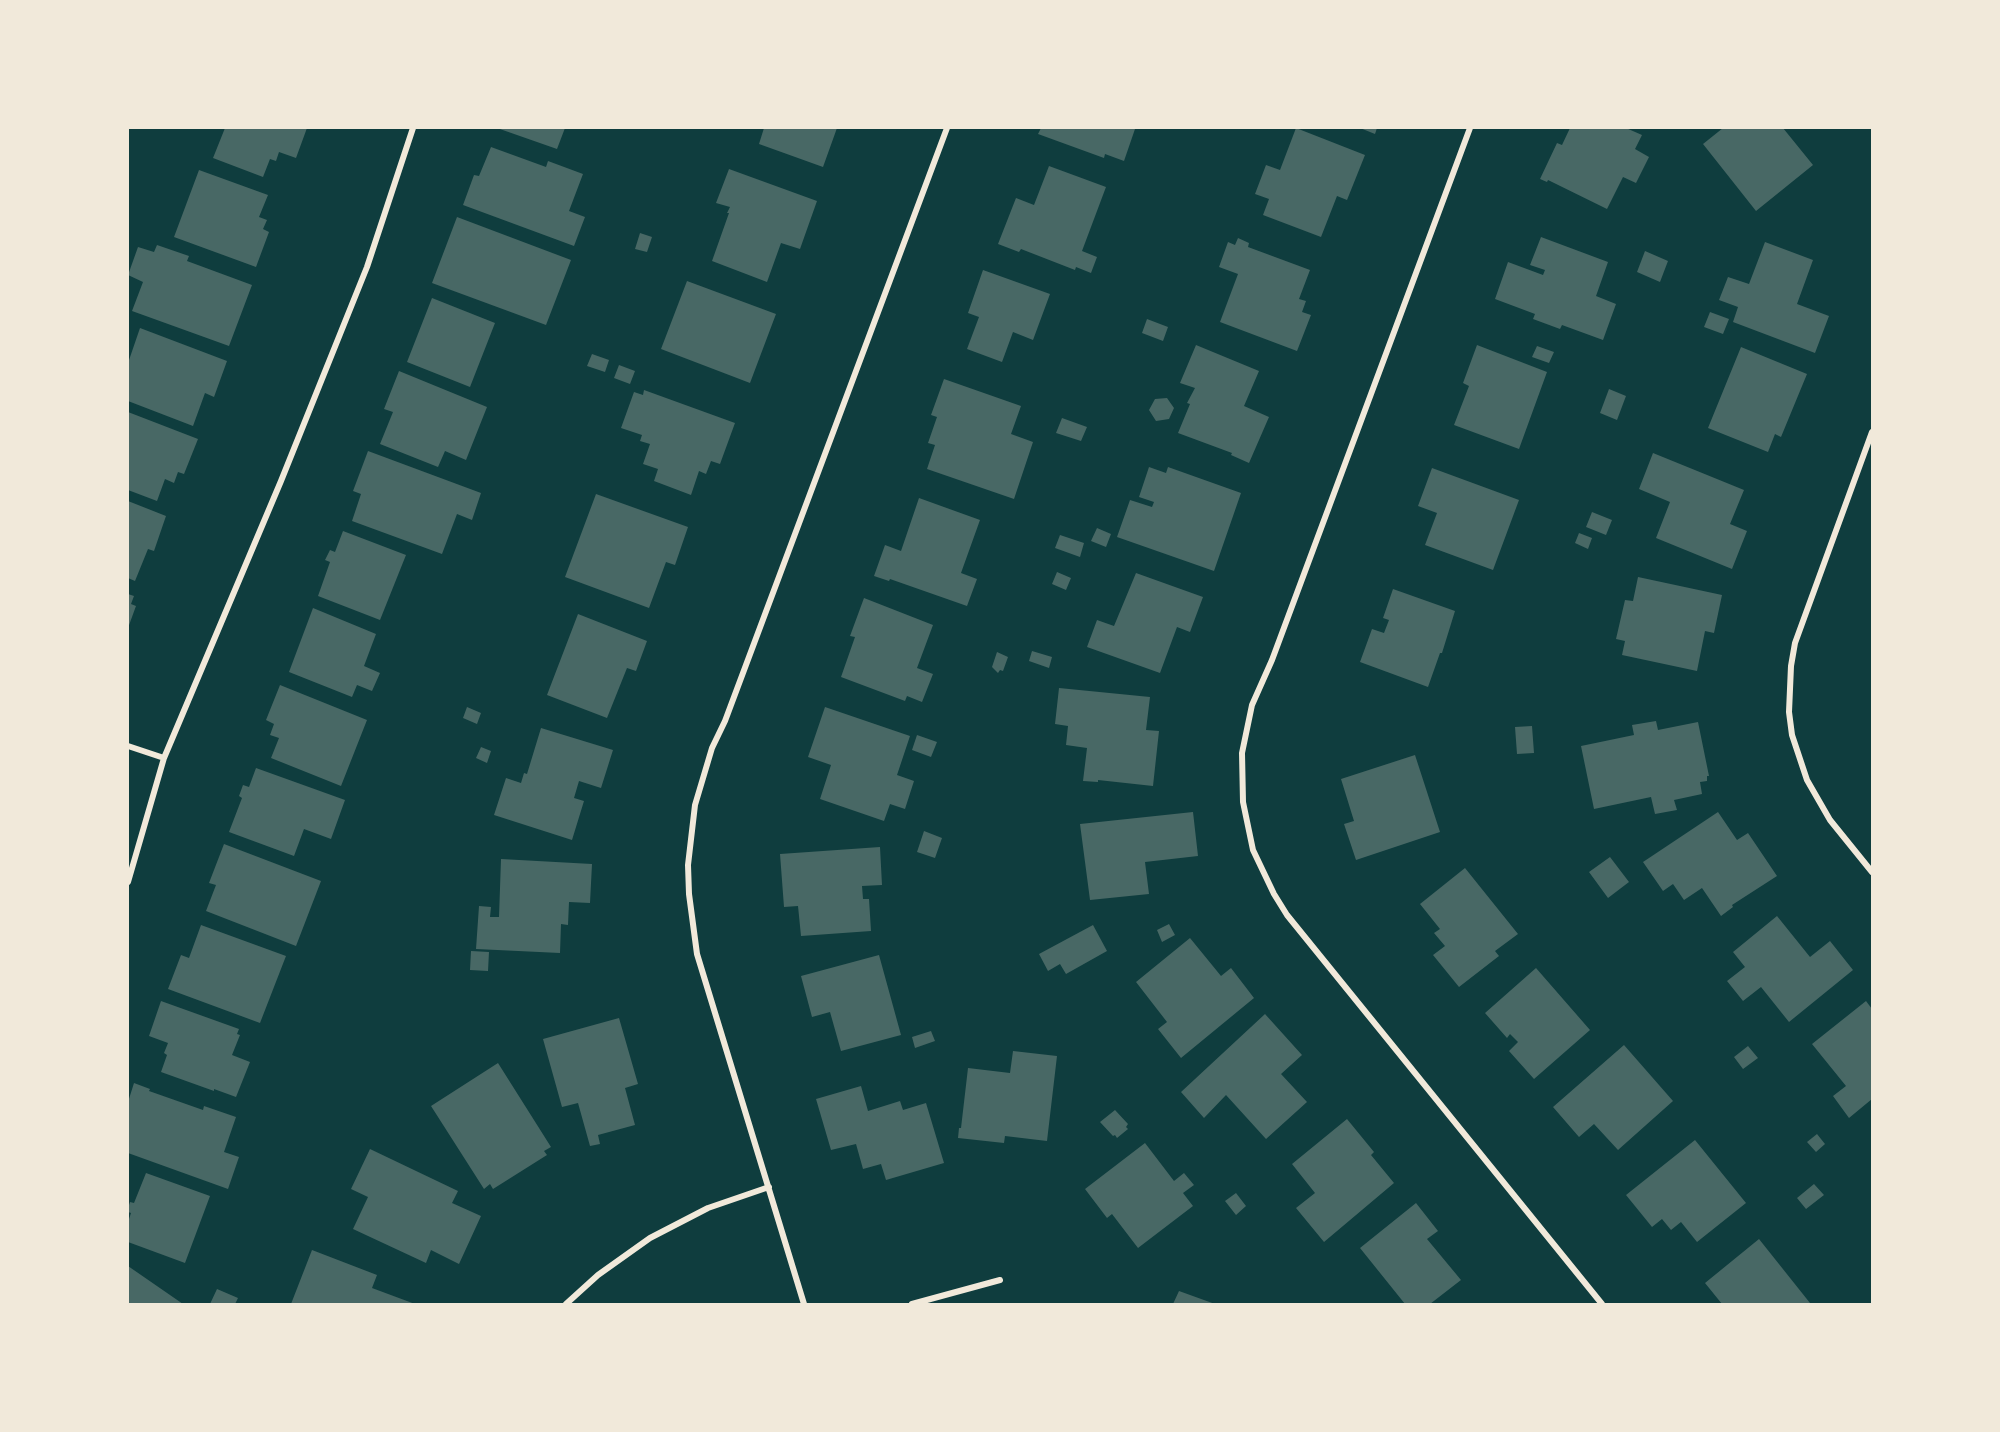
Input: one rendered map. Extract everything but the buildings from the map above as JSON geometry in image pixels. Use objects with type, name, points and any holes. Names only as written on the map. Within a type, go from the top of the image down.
[{"type":"street","points":[[128,882],[164,758],[281,481],[367,267],[413,128]]},
{"type":"street","points":[[804,1305],[697,954],[688,894],[688,865],[695,805],[712,748],[725,721],[946,128]]},
{"type":"street","points":[[1470,128],[1272,660],[1252,705],[1242,753],[1243,802],[1253,850],[1287,915],[1602,1305]]},
{"type":"street","points":[[1872,432],[1795,642],[1791,666],[1789,712],[1792,735],[1807,780],[1830,820],[1872,872]]},
{"type":"street","points":[[128,746],[164,758]]},
{"type":"street","points":[[566,1305],[598,1275],[651,1238],[708,1208],[769,1187]]},
{"type":"street","points":[[912,1305],[1000,1280]]}]
